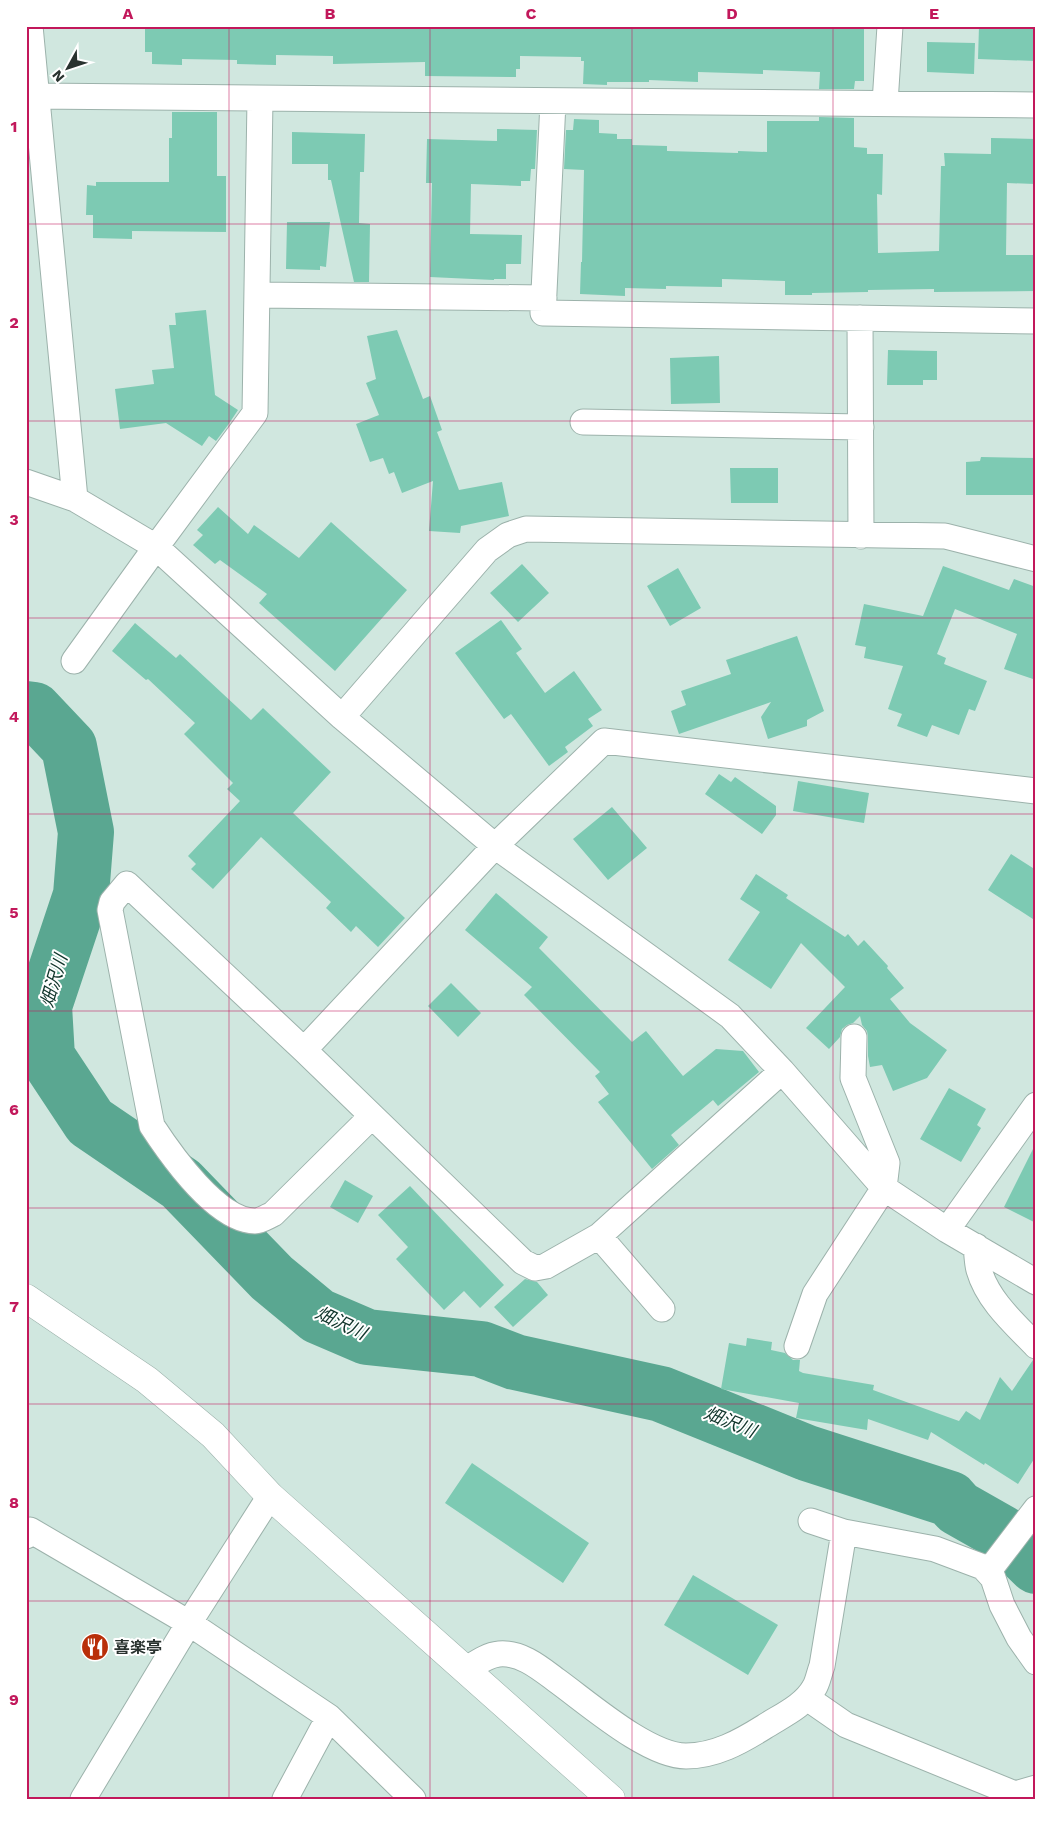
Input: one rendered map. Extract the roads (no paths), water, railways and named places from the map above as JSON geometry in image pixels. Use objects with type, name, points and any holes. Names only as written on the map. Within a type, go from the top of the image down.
[{"type":"street","points":[[30,26],[35,96],[37,220],[75,499]]},
{"type":"street","points":[[886,103],[890,26]]},
{"type":"street","points":[[35,96],[1036,105]]},
{"type":"street","points":[[74,661],[156,546],[255,413],[260,99]]},
{"type":"street","points":[[553,102],[543,313],[1036,321]]},
{"type":"street","points":[[257,295],[544,298]]},
{"type":"street","points":[[860,318],[861,536]]},
{"type":"street","points":[[583,422],[860,427]]},
{"type":"street","points":[[26,482],[75,499],[156,546],[342,717],[495,846],[730,1016],[782,1071],[884,1188],[947,1230],[1036,1282]]},
{"type":"street","points":[[342,717],[487,550],[508,535],[526,529],[945,536],[1036,559]]},
{"type":"street","points":[[304,1050],[495,846],[604,741],[1036,791]]},
{"type":"street","points":[[372,1116],[273,1214],[256,1222],[235,1216],[201,1191],[171,1154],[152,1126],[110,910],[112,902],[127,884],[304,1050],[523,1262],[535,1268],[546,1266],[599,1236],[782,1071]]},
{"type":"street","points":[[797,1346],[815,1294],[884,1188],[887,1163],[853,1078],[854,1037]]},
{"type":"street","points":[[947,1230],[1036,1105]]},
{"type":"street","points":[[599,1236],[662,1309]]},
{"type":"street","points":[[976,1246],[979,1270],[990,1295],[1036,1346]]},
{"type":"street","points":[[26,1298],[147,1380],[213,1435],[270,1496],[611,1799]]},
{"type":"street","points":[[84,1799],[188,1623],[270,1496]]},
{"type":"street","points":[[988,1572],[1036,1509]]},
{"type":"street","points":[[811,1521],[844,1532],[935,1549],[983,1567],[993,1578],[1002,1605],[1019,1638],[1036,1662]]},
{"type":"street","points":[[26,1536],[30,1530],[188,1623],[329,1717],[413,1799]]},
{"type":"street","points":[[465,1670],[481,1660],[498,1654],[518,1656],[538,1667],[633,1737],[665,1753],[685,1756],[704,1754],[735,1744],[797,1706],[807,1698],[815,1687],[822,1666],[844,1532]]},
{"type":"street","points":[[807,1698],[846,1725],[1015,1794],[1036,1788]]},
{"type":"street","points":[[285,1799],[329,1717]]},
{"type":"waterway","name":"畑沢川","points":[[26,709],[34,710],[69,747],[86,832],[81,895],[44,1006],[47,1057],[90,1122],[181,1184],[272,1278],[318,1316],[367,1337],[481,1349],[515,1362],[661,1394],[807,1453],[950,1499],[958,1508],[1002,1533],[1036,1566]]},
{"type":"place","name":"喜楽亭","points":[[95,1647]]}]
